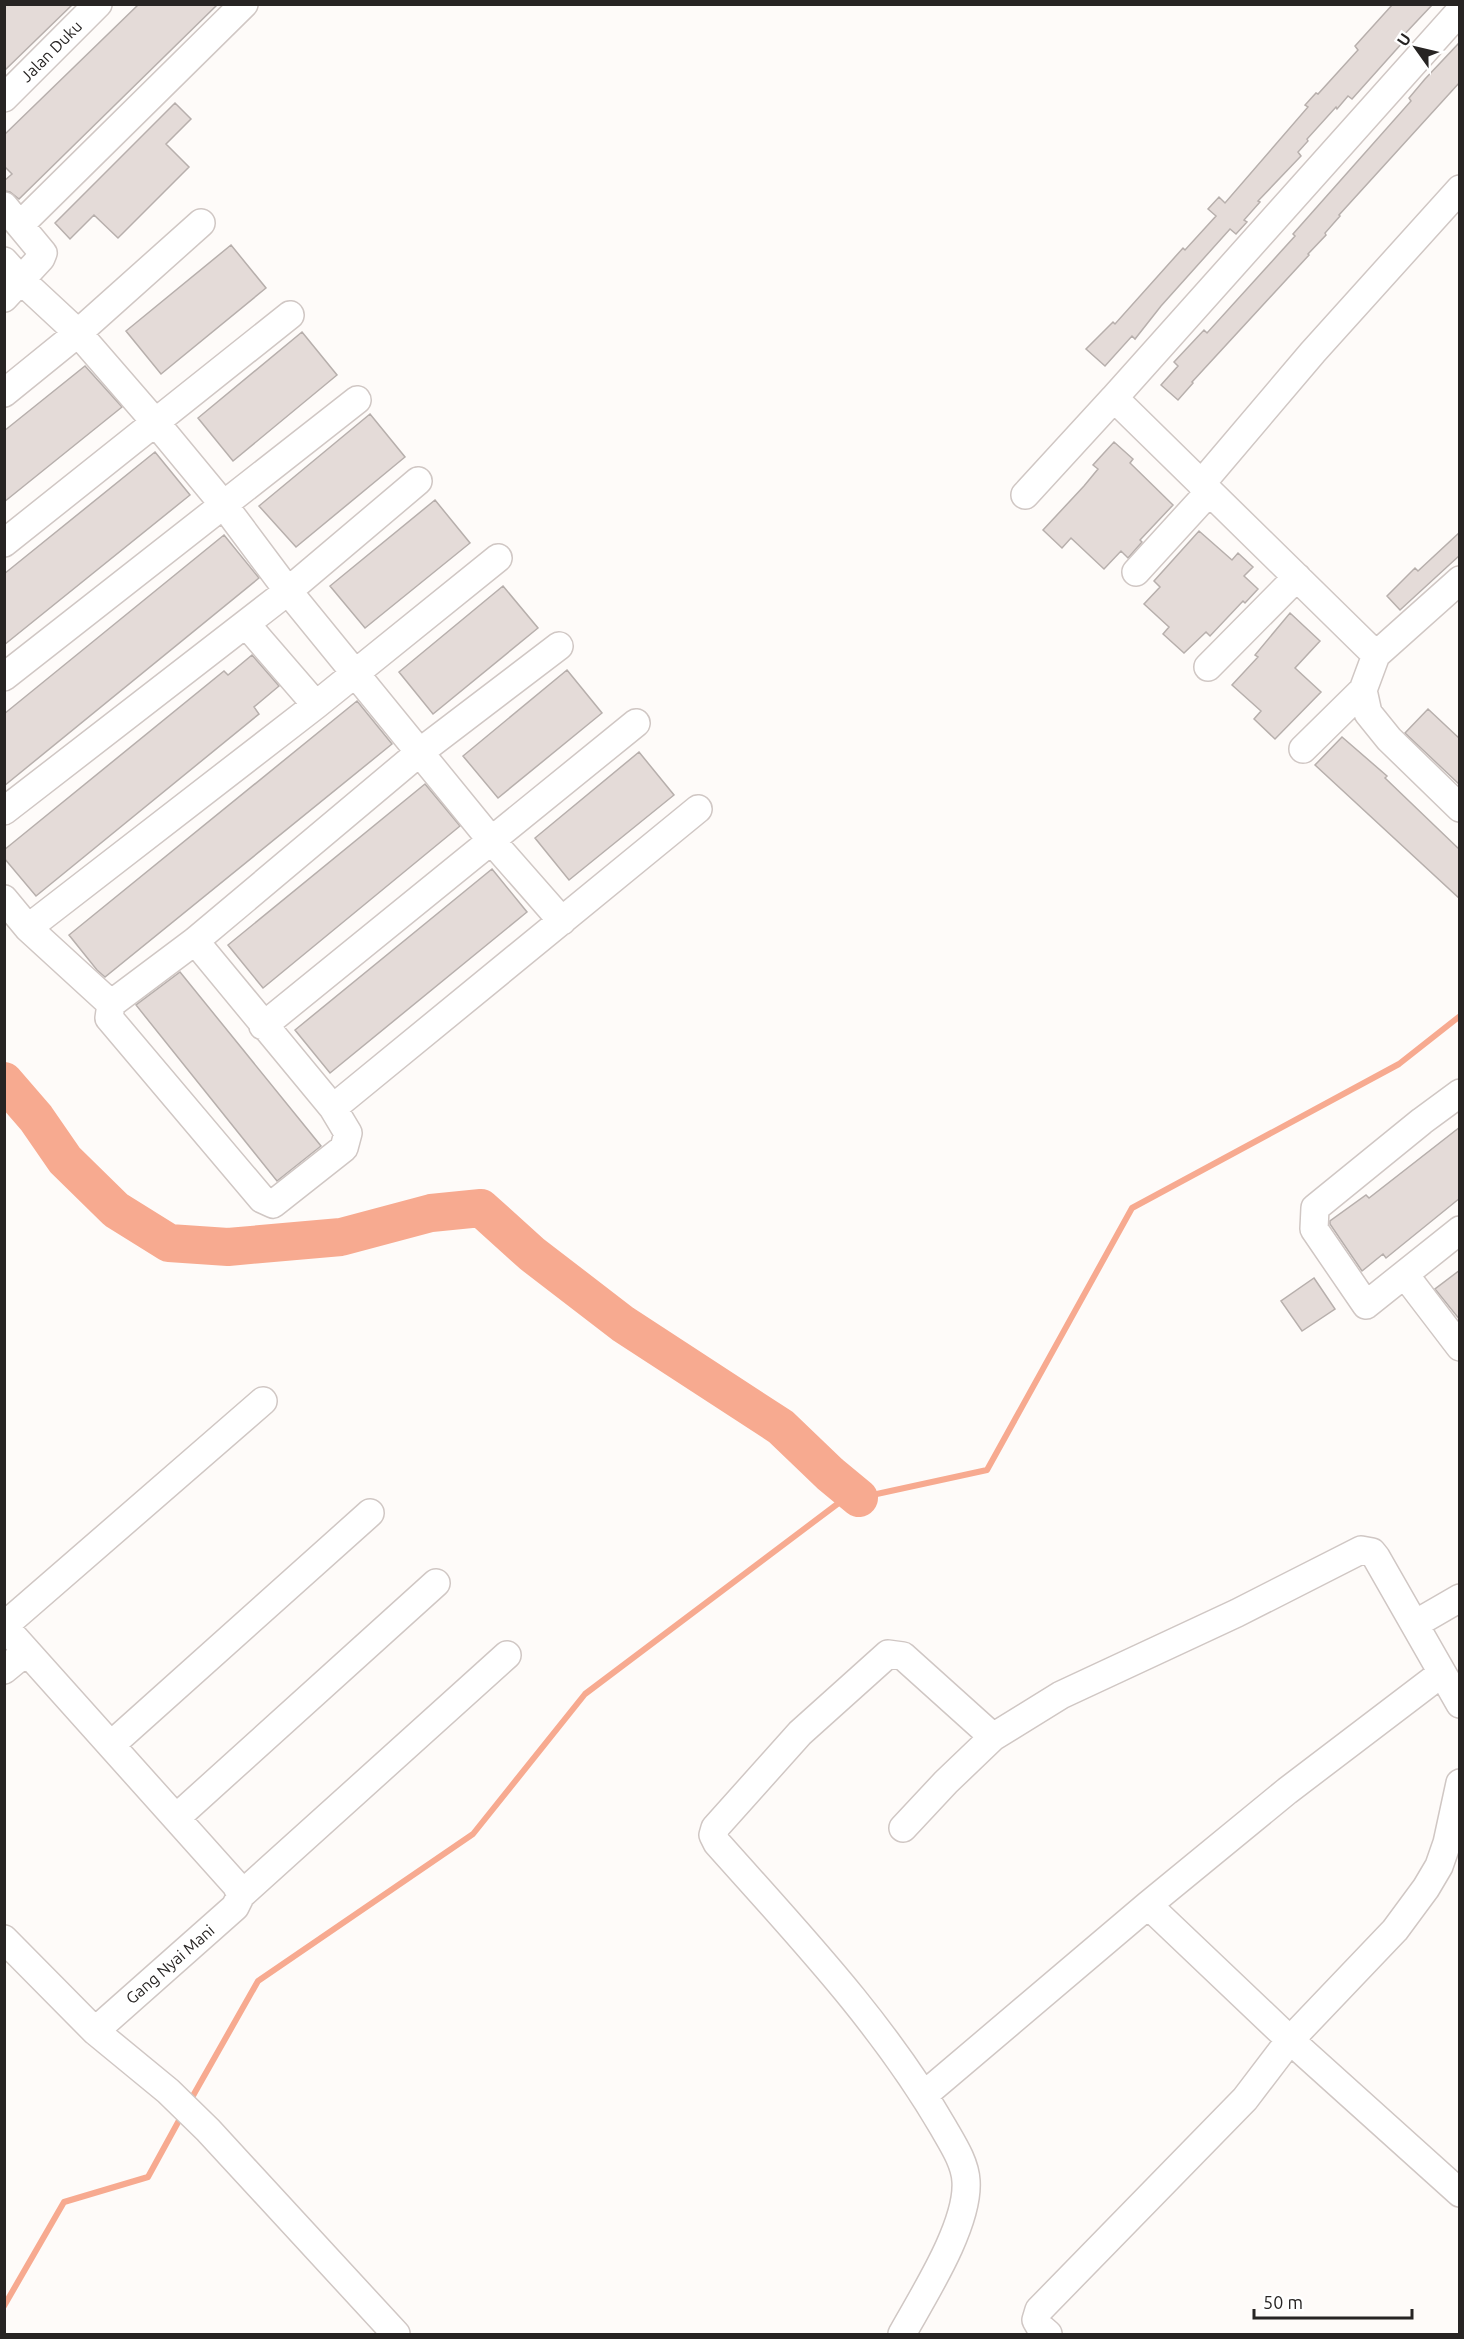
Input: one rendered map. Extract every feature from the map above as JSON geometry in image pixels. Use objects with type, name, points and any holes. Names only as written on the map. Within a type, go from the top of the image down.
[{"type":"street","name":"Jalan Duku","points":[[4,98],[98,4]]},
{"type":"street","points":[[244,4],[13,215],[43,253],[41,258],[10,280],[78,333],[156,423],[223,504],[288,591],[491,840],[562,921]]},
{"type":"street","points":[[1025,495],[1114,399],[1460,11]]},
{"type":"street","points":[[1136,572],[1314,352],[1460,189]]},
{"type":"street","points":[[4,393],[78,333],[201,223]]},
{"type":"street","points":[[4,543],[290,315]]},
{"type":"street","points":[[1114,399],[1376,655]]},
{"type":"street","points":[[4,677],[357,400]]},
{"type":"street","points":[[4,811],[288,591],[418,482]]},
{"type":"street","points":[[28,928],[357,673],[498,558]]},
{"type":"street","points":[[1208,667],[1297,577]]},
{"type":"street","points":[[1302,749],[1363,690],[1376,655],[1460,580]]},
{"type":"street","points":[[246,624],[316,705]]},
{"type":"street","points":[[195,941],[333,1108],[348,1133],[344,1148],[273,1204],[267,1203],[109,1018],[111,1004],[195,941],[420,752],[559,646]]},
{"type":"street","points":[[1363,690],[1368,713],[1389,739],[1460,808]]},
{"type":"street","points":[[263,1026],[636,723]]},
{"type":"street","points":[[333,1108],[698,809]]},
{"type":"street","points":[[4,899],[28,928],[111,1004]]},
{"type":"street","points":[[1460,1094],[1422,1121],[1315,1208],[1314,1229],[1366,1305],[1460,1230]]},
{"type":"street","points":[[1405,1275],[1460,1347]]},
{"type":"street","points":[[241,1895],[236,1885],[4,1626],[263,1401]]},
{"type":"street","points":[[111,1745],[370,1513]]},
{"type":"street","points":[[903,1828],[993,1737],[1061,1695],[1237,1613],[1361,1550],[1372,1552],[1376,1557],[1460,1704]]},
{"type":"street","points":[[176,1818],[436,1583]]},
{"type":"street","points":[[1415,1624],[1460,1598]]},
{"type":"street","points":[[4,1670],[26,1652]]},
{"type":"street","points":[[902,2334],[947,2252],[961,2214],[966,2181],[958,2154],[924,2095],[842,1983],[717,1844],[713,1835],[715,1828],[800,1733],[888,1654],[903,1656],[993,1737]]},
{"type":"street","name":"Gang Nyai Mani","points":[[95,2031],[235,1907],[241,1895],[507,1655]]},
{"type":"street","points":[[924,2095],[1148,1905],[1287,1791],[1442,1673]]},
{"type":"street","points":[[1048,2334],[1036,2320],[1039,2310],[1245,2099],[1290,2040],[1395,1930],[1439,1866],[1447,1843],[1460,1783]]},
{"type":"street","points":[[1148,1905],[1290,2040],[1460,2193]]},
{"type":"street","points":[[4,1939],[95,2031],[168,2091],[208,2130],[396,2334]]},
{"type":"building","points":[[4,4],[73,4],[4,71]]},
{"type":"building","points":[[139,4],[218,4],[19,199],[5,191],[4,181],[12,174],[4,166],[4,135]]},
{"type":"building","points":[[1393,4],[1433,4],[1400,39],[1403,42],[1352,99],[1348,96],[1307,139],[1308,141],[1298,152],[1301,156],[1258,201],[1260,202],[1244,220],[1247,222],[1236,234],[1230,229],[1161,306],[1135,339],[1132,336],[1105,366],[1086,349],[1113,322],[1115,324],[1183,248],[1185,250],[1216,216],[1208,209],[1219,197],[1225,203],[1308,107],[1305,105],[1358,50],[1355,46]]},
{"type":"building","points":[[1460,42],[1460,82],[1339,215],[1309,255],[1178,400],[1161,385],[1178,366],[1174,362],[1204,330],[1207,333],[1295,236],[1293,234],[1411,101],[1409,98],[1425,79]]},
{"type":"building","points":[[175,103],[191,119],[166,144],[189,167],[118,238],[94,215],[70,239],[55,223]]},
{"type":"building","points":[[231,245],[266,288],[161,374],[126,331]]},
{"type":"building","points":[[302,332],[337,375],[233,461],[198,418]]},
{"type":"building","points":[[85,366],[122,407],[4,502],[4,431]]},
{"type":"building","points":[[370,414],[405,457],[296,547],[259,506]]},
{"type":"building","points":[[1114,442],[1133,459],[1130,463],[1173,505],[1140,540],[1142,542],[1128,558],[1121,551],[1104,569],[1071,538],[1062,548],[1043,530],[1098,469],[1093,465]]},
{"type":"building","points":[[155,452],[190,495],[4,645],[4,574]]},
{"type":"building","points":[[435,500],[470,543],[365,628],[330,586]]},
{"type":"building","points":[[1199,531],[1232,560],[1238,553],[1253,567],[1244,576],[1258,589],[1245,603],[1243,601],[1210,636],[1206,632],[1184,653],[1163,634],[1169,627],[1144,604],[1160,587],[1154,581]]},
{"type":"building","points":[[1460,532],[1460,555],[1400,610],[1387,596],[1415,568],[1418,571]]},
{"type":"building","points":[[224,535],[259,578],[4,786],[4,714]]},
{"type":"building","points":[[503,586],[538,628],[433,714],[399,672]]},
{"type":"building","points":[[1290,613],[1320,641],[1295,668],[1321,692],[1275,739],[1254,719],[1261,711],[1232,685],[1258,657],[1255,655]]},
{"type":"building","points":[[252,655],[279,686],[254,707],[259,714],[36,896],[4,858],[4,850],[224,671],[228,675]]},
{"type":"building","points":[[567,670],[602,713],[498,798],[463,756]]},
{"type":"building","points":[[357,701],[392,744],[105,977],[97,970],[69,935]]},
{"type":"building","points":[[1428,709],[1460,739],[1460,785],[1405,733]]},
{"type":"building","points":[[1342,737],[1387,776],[1385,778],[1460,850],[1460,899],[1315,765]]},
{"type":"building","points":[[639,752],[674,795],[569,880],[535,838]]},
{"type":"building","points":[[425,784],[460,826],[263,988],[228,945]]},
{"type":"building","points":[[492,869],[527,912],[330,1073],[295,1030]]},
{"type":"building","points":[[180,972],[321,1146],[277,1181],[136,1005]]},
{"type":"building","points":[[1460,1127],[1460,1198],[1386,1258],[1383,1254],[1362,1271],[1330,1221],[1366,1195],[1369,1198]]},
{"type":"building","points":[[1460,1270],[1460,1320],[1435,1289]]},
{"type":"building","points":[[1314,1278],[1335,1309],[1302,1331],[1281,1301]]},
{"type":"waterway","points":[[190,2101],[258,1981],[473,1834],[585,1694],[840,1502],[987,1470],[1132,1208],[1399,1064],[1460,1016]]},
{"type":"waterway","points":[[4,1081],[36,1118],[65,1160],[116,1210],[169,1243],[228,1247],[341,1237],[431,1213],[481,1208],[532,1254],[623,1324],[781,1427],[859,1498]]},
{"type":"waterway","points":[[4,2306],[64,2202],[148,2177],[182,2115]]}]
